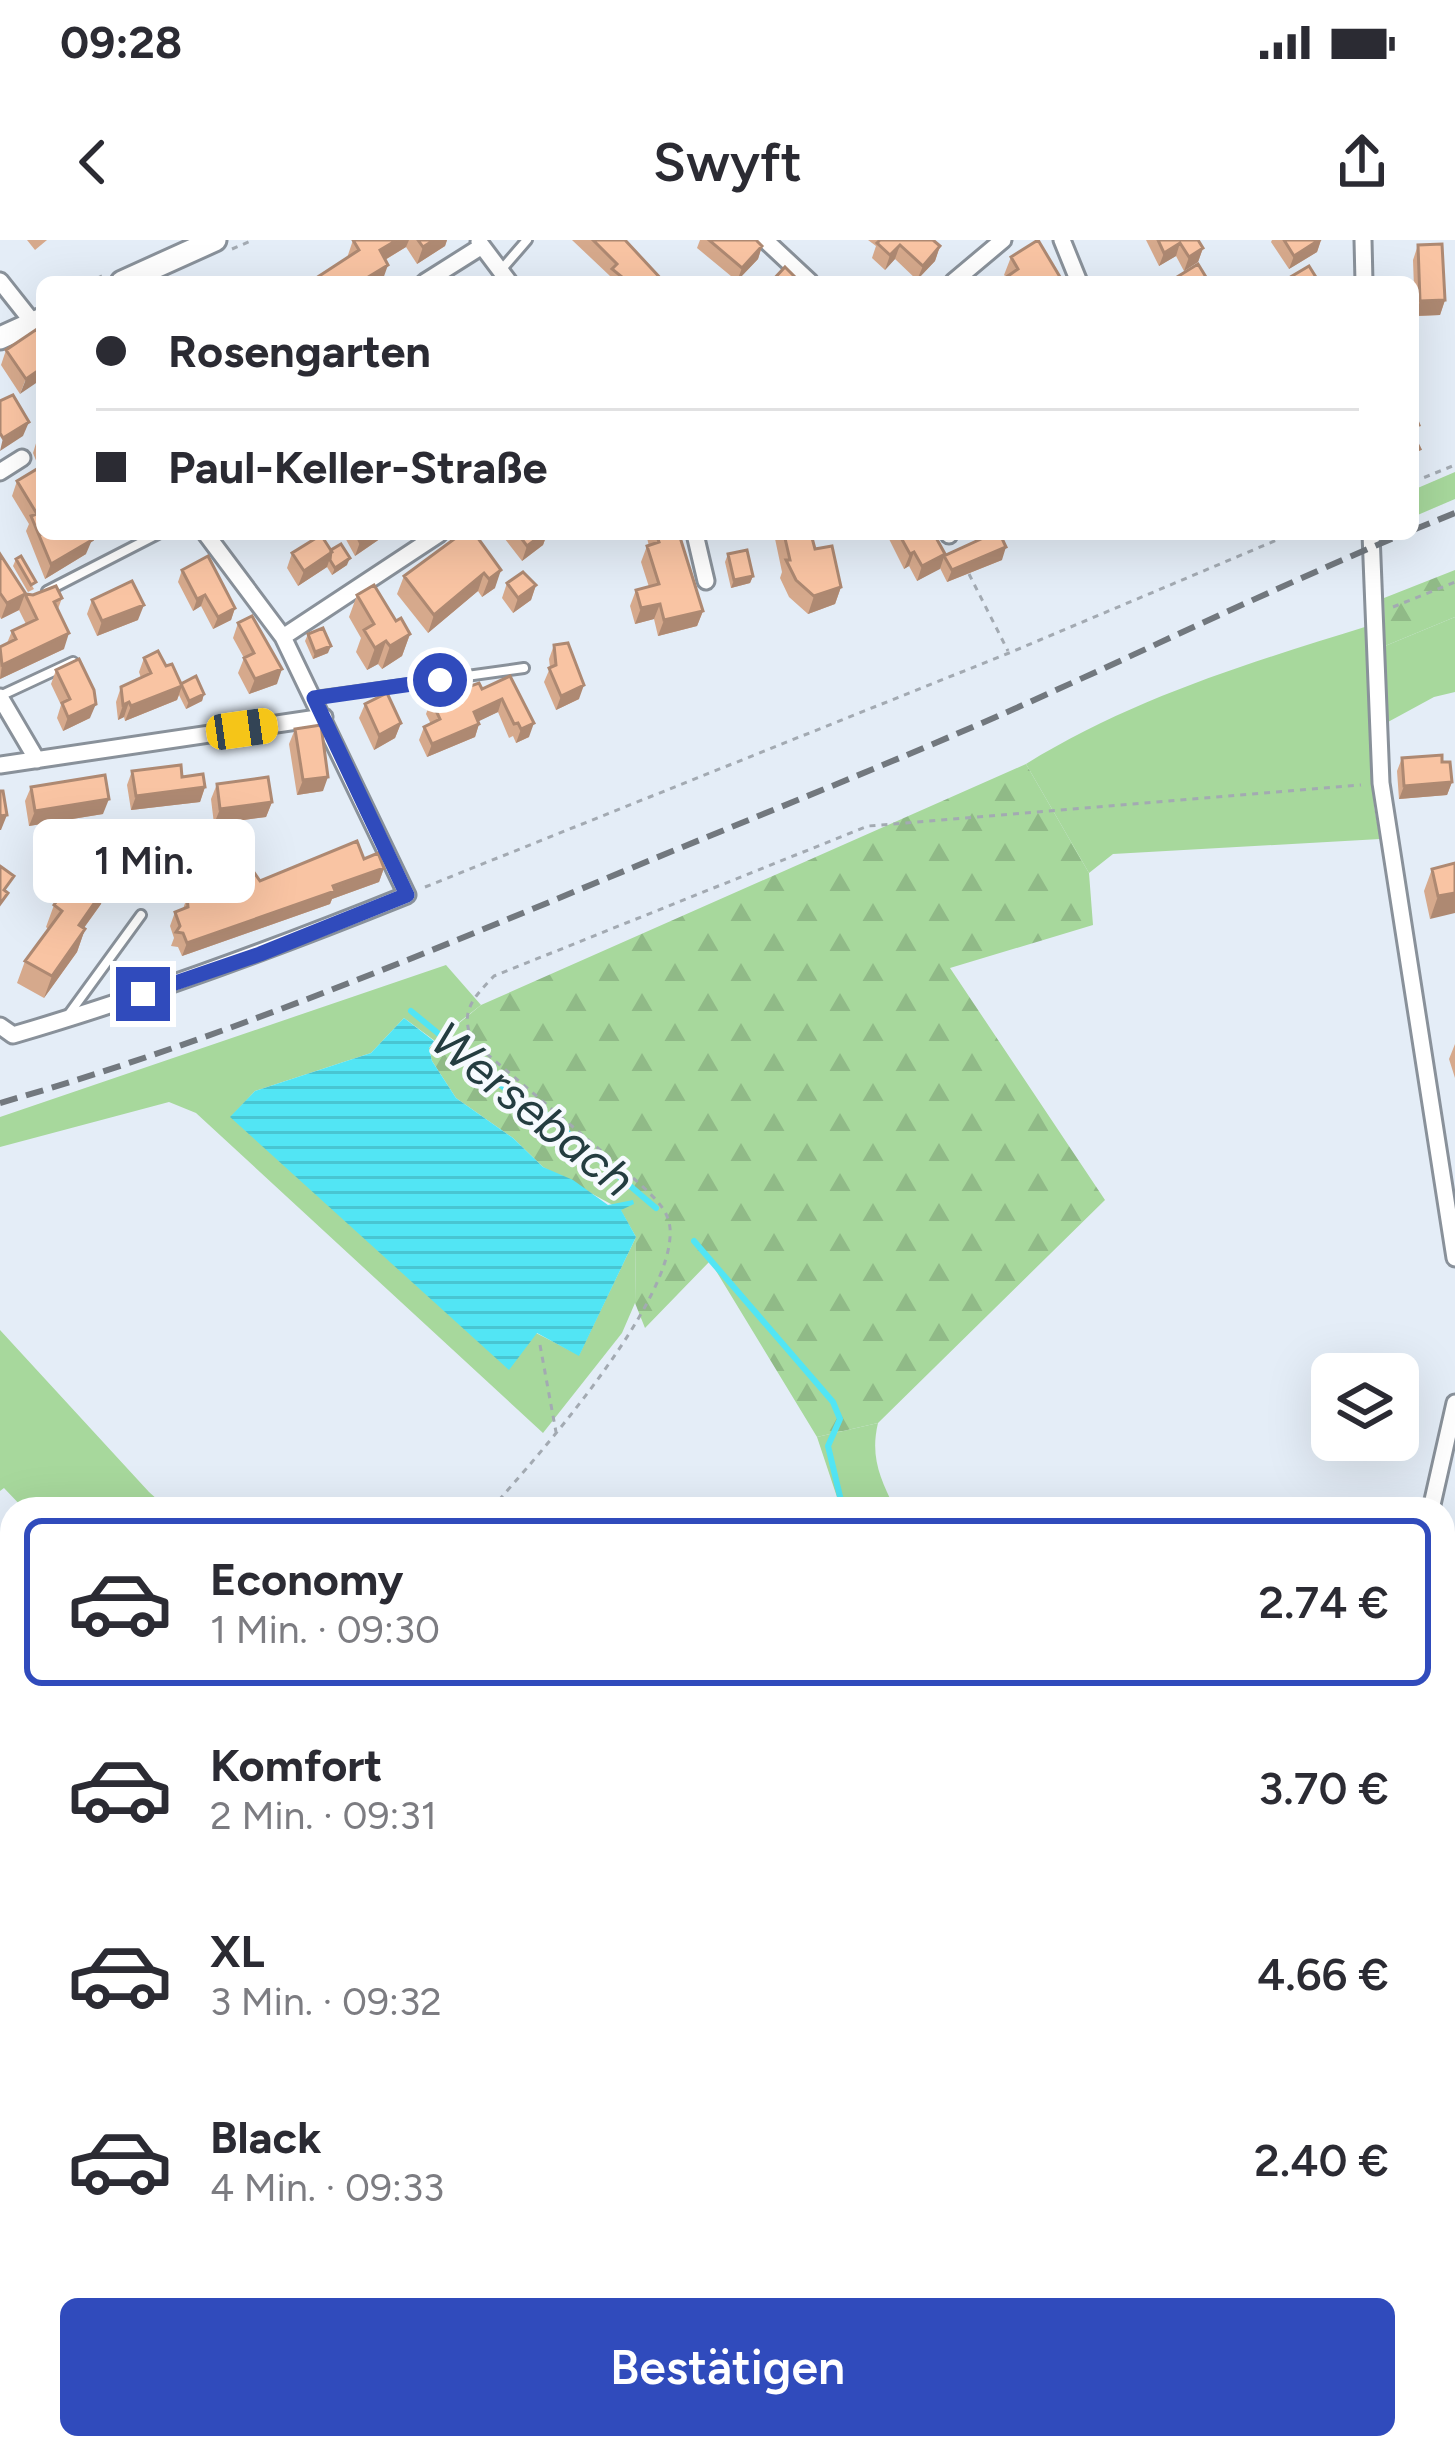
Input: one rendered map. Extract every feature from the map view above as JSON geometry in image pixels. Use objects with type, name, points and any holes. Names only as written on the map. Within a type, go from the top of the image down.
[{"type":"street","points":[[135,276],[215,240]]},
{"type":"street","points":[[765,240],[804,276]]},
{"type":"street","points":[[960,276],[1003,240]]},
{"type":"street","points":[[1062,240],[1076,276]]},
{"type":"street","points":[[1363,240],[1364,276]]},
{"type":"street","points":[[433,276],[480,243],[505,276]]},
{"type":"street","points":[[0,281],[36,322]]},
{"type":"street","points":[[0,338],[36,326]]},
{"type":"street","points":[[0,472],[22,458]]},
{"type":"street","points":[[0,1026],[13,1035],[65,1020],[260,954],[407,895],[283,637],[210,540]]},
{"type":"street","points":[[283,637],[430,540]]},
{"type":"street","points":[[696,540],[706,581]]},
{"type":"street","points":[[1371,540],[1381,783],[1447,1149],[1455,1258]]},
{"type":"street","points":[[0,697],[37,760]]},
{"type":"street","points":[[0,765],[324,717]]},
{"type":"street","points":[[1434,1497],[1455,1403]]},
{"type":"lane","points":[[505,276],[527,240]]},
{"type":"lane","points":[[44,593],[146,540]]},
{"type":"lane","points":[[0,697],[73,662]]},
{"type":"lane","points":[[314,698],[524,668]]},
{"type":"lane","points":[[65,1020],[141,915]]},
{"type":"path","points":[[1419,479],[1455,464]]},
{"type":"path","points":[[407,895],[1277,540]]},
{"type":"path","points":[[969,574],[1009,653]]},
{"type":"path","points":[[1375,614],[1455,582]]},
{"type":"path","points":[[501,1497],[556,1434],[633,1329],[656,1285],[670,1232],[665,1209],[639,1183],[474,1042],[466,1028],[469,1002],[494,976],[868,826],[1381,783]]},
{"type":"path","points":[[540,1345],[556,1434]]},
{"type":"green space","points":[[1455,472],[1455,499],[1419,514],[1419,487]]},
{"type":"green space","points":[[1455,570],[1455,617],[1385,646],[1384,598]]},
{"type":"green space","points":[[1455,617],[1455,692],[1434,697],[1388,722],[1385,646]]},
{"type":"green space","points":[[1368,626],[1374,806],[1380,839],[1113,854],[1089,873],[1026,764],[1150,701]]},
{"type":"green space","points":[[1026,764],[1089,873],[1093,925],[950,968],[1105,1200],[878,1423],[817,1437],[710,1261],[645,1328],[635,1303],[636,1237],[620,1209],[543,1167],[513,1138],[456,1098],[429,1048],[481,1005]]},
{"type":"green space","points":[[446,965],[481,1005],[435,1041],[404,1018],[371,1053],[255,1091],[231,1117],[509,1369],[536,1333],[579,1355],[636,1237],[635,1303],[622,1333],[543,1433],[196,1113],[169,1102],[0,1147],[0,1117]]},
{"type":"green space","points":[[0,1330],[155,1497],[13,1497],[4,1488],[0,1491]]},
{"type":"green space","points":[[878,1423],[878,1467],[890,1497],[837,1497],[817,1437]]},
{"type":"water","points":[[404,1018],[434,1041],[429,1048],[432,1061],[456,1098],[513,1138],[543,1167],[573,1180],[608,1205],[633,1200],[634,1204],[621,1210],[636,1237],[579,1356],[537,1333],[509,1370],[230,1117],[255,1091],[371,1053]]},
{"type":"building","points":[[353,240],[397,240],[380,250],[388,265],[370,276],[319,276],[359,250]]},
{"type":"building","points":[[593,240],[625,240],[658,276],[621,276],[612,269],[617,264]]},
{"type":"building","points":[[709,240],[756,240],[762,246],[742,268]]},
{"type":"building","points":[[933,240],[940,246],[923,266],[900,245],[890,255],[877,243]]},
{"type":"building","points":[[1038,240],[1059,276],[1008,276],[1018,269],[1011,257]]},
{"type":"building","points":[[1158,240],[1198,240],[1203,248],[1189,257],[1180,243],[1164,253]]},
{"type":"building","points":[[1284,240],[1319,240],[1294,256]]},
{"type":"building","points":[[1442,244],[1445,300],[1420,301],[1418,245]]},
{"type":"building","points":[[1198,264],[1205,276],[1179,276]]},
{"type":"building","points":[[1309,266],[1315,276],[1292,276]]},
{"type":"building","points":[[36,330],[36,372],[26,379],[6,350]]},
{"type":"building","points":[[13,395],[29,422],[3,438],[0,401]]},
{"type":"building","points":[[36,470],[36,512],[17,481]]},
{"type":"building","points":[[41,540],[92,540],[51,564]]},
{"type":"building","points":[[313,540],[324,540],[332,552],[304,571],[292,553]]},
{"type":"building","points":[[453,540],[479,540],[501,570],[489,579],[484,573],[434,615],[404,576]]},
{"type":"building","points":[[681,540],[703,611],[664,620],[660,604],[641,608],[636,590],[659,584],[647,546]]},
{"type":"building","points":[[785,540],[813,540],[815,549],[832,546],[841,587],[814,596],[796,580],[786,560],[790,560]]},
{"type":"building","points":[[902,540],[937,540],[945,554],[922,566],[914,552],[910,554]]},
{"type":"building","points":[[979,540],[1003,540],[1006,547],[952,570],[944,556]]},
{"type":"building","points":[[341,544],[350,558],[335,568],[331,550]]},
{"type":"building","points":[[747,550],[753,576],[734,580],[728,554]]},
{"type":"building","points":[[0,554],[26,594],[56,586],[62,598],[54,602],[69,633],[2,665],[0,647],[16,639],[12,631],[37,619],[25,594],[7,603],[0,593]]},
{"type":"building","points":[[21,556],[36,582],[31,585],[16,559]]},
{"type":"building","points":[[208,556],[235,608],[218,617],[205,595],[197,599],[182,570]]},
{"type":"building","points":[[523,572],[536,585],[518,598],[507,583]]},
{"type":"building","points":[[132,581],[144,605],[102,621],[92,600]]},
{"type":"building","points":[[374,585],[410,634],[390,646],[386,641],[375,648],[364,630],[374,624],[357,595]]},
{"type":"building","points":[[252,616],[282,669],[255,679],[244,658],[254,653],[238,623]]},
{"type":"building","points":[[323,628],[331,646],[315,652],[308,634]]},
{"type":"building","points":[[568,643],[584,685],[561,696],[549,668],[556,665],[554,645]]},
{"type":"building","points":[[158,651],[166,666],[172,664],[182,686],[123,705],[121,687],[151,673],[144,658]]},
{"type":"building","points":[[79,659],[96,704],[68,717],[62,703],[70,699],[56,670]]},
{"type":"building","points":[[196,676],[204,694],[189,701],[181,684]]},
{"type":"building","points":[[510,676],[534,723],[521,729],[514,724],[502,699],[474,712],[479,724],[432,744],[424,727],[440,719],[431,700],[479,683],[482,689]]},
{"type":"building","points":[[387,693],[401,723],[379,735],[365,704]]},
{"type":"building","points":[[321,725],[328,777],[303,780],[295,729]]},
{"type":"building","points":[[1442,755],[1442,762],[1450,762],[1452,782],[1404,786],[1402,758]]},
{"type":"building","points":[[181,765],[182,777],[203,774],[205,787],[136,796],[132,771]]},
{"type":"building","points":[[105,775],[109,799],[35,811],[31,787]]},
{"type":"building","points":[[268,777],[272,802],[220,809],[217,784]]},
{"type":"building","points":[[0,791],[7,815],[0,816]]},
{"type":"building","points":[[357,841],[364,859],[378,853],[384,868],[333,886],[335,891],[187,943],[183,933],[176,932],[180,926],[175,912],[188,907],[187,897],[203,891],[209,901],[241,888],[237,878],[253,871],[260,881]]},
{"type":"building","points":[[1455,863],[1455,893],[1438,896],[1432,869]]},
{"type":"building","points":[[83,864],[109,882],[79,925],[85,929],[52,976],[25,961],[62,911],[54,905]]},
{"type":"building","points":[[0,866],[14,876],[0,904]]},
{"type":"waterway","name":"Wersebach","points":[[411,1011],[519,1100],[541,1110],[656,1208]]},
{"type":"waterway","name":"Wersebach","points":[[694,1241],[833,1402],[840,1419],[828,1446],[840,1497]]},
{"type":"railway","points":[[1419,528],[1455,513]]},
{"type":"railway","points":[[0,1103],[239,1024],[474,933],[966,730],[1389,540]]},
{"type":"route","points":[[143,994],[260,954],[407,895],[314,698],[440,680]]}]
